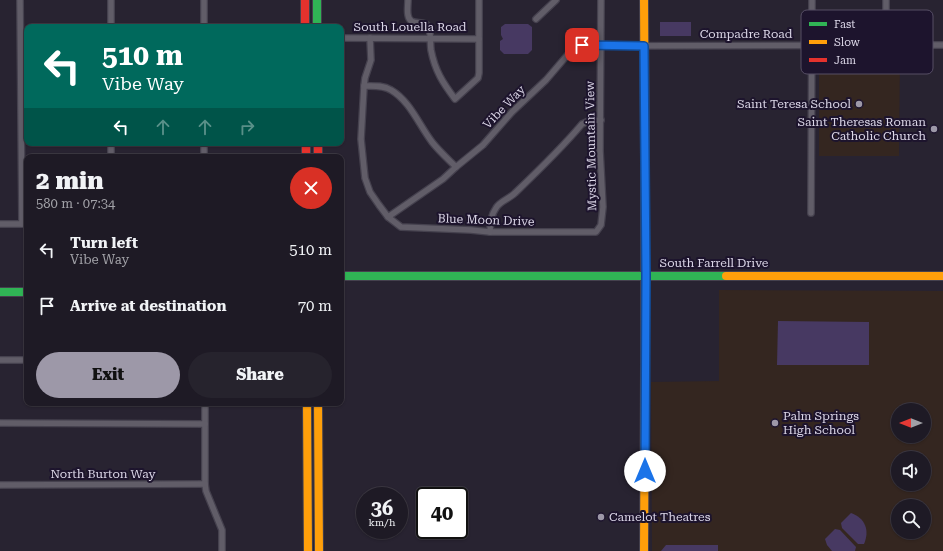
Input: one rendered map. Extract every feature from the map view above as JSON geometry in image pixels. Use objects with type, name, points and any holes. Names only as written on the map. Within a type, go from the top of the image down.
[{"type":"street","points":[[0,224],[24,224],[20,0]]},
{"type":"street","points":[[111,0],[111,24]]},
{"type":"street","points":[[204,0],[204,24]]},
{"type":"street","points":[[305,0],[305,24]]},
{"type":"street","points":[[317,0],[317,24]]},
{"type":"street","points":[[408,0],[408,16],[410,21],[414,23],[423,23],[430,29],[430,38],[436,66],[442,81],[456,99],[478,78],[480,0]]},
{"type":"street","points":[[536,19],[556,0]]},
{"type":"street","name":"Mystic Mountain View","points":[[587,232],[596,232],[601,225],[602,217],[600,120],[601,0]]},
{"type":"street","points":[[644,0],[646,275],[644,551]]},
{"type":"street","name":"South Louella Road","points":[[344,38],[479,39]]},
{"type":"street","points":[[370,38],[371,60],[364,78],[361,139],[365,178],[370,192],[388,217]]},
{"type":"street","name":"Compadre Road","points":[[644,46],[801,45]]},
{"type":"street","name":"Compadre Road","points":[[933,45],[943,45]]},
{"type":"street","name":"Vibe Way","points":[[388,217],[443,179],[483,145],[512,112],[546,80],[570,52],[579,46],[644,46]]},
{"type":"street","points":[[811,213],[812,74]]},
{"type":"street","points":[[364,86],[379,86],[390,89],[397,94],[433,143],[456,167]]},
{"type":"street","points":[[490,232],[490,222],[496,208],[512,196],[539,171],[582,124],[589,121],[600,120]]},
{"type":"street","name":"Blue Moon Drive","points":[[388,217],[401,227],[490,232],[587,232]]},
{"type":"street","name":"South Farrell Drive","points":[[344,276],[943,276]]},
{"type":"street","points":[[0,292],[24,292]]},
{"type":"street","points":[[0,360],[24,360]]},
{"type":"street","points":[[205,406],[205,484],[206,491],[222,530],[222,551]]},
{"type":"street","points":[[307,406],[308,551]]},
{"type":"street","points":[[318,406],[319,551]]},
{"type":"street","points":[[0,423],[205,424]]},
{"type":"street","name":"North Burton Way","points":[[0,485],[205,484]]},
{"type":"shaded area","points":[[660,22],[691,22],[691,36],[660,36]]},
{"type":"shaded area","points":[[505,24],[528,24],[532,27],[532,50],[528,54],[504,54],[500,50],[500,41],[503,39],[501,35],[501,27]]},
{"type":"shaded area","name":"Saint Teresa School","points":[[819,74],[900,74],[899,156],[819,156]]},
{"type":"shaded area","name":"Palm Springs High School","points":[[719,290],[943,291],[943,551],[652,551],[651,382],[719,381]]},
{"type":"shaded area","points":[[778,321],[869,322],[869,365],[777,365]]},
{"type":"shaded area","points":[[851,513],[860,518],[865,525],[866,539],[864,544],[858,544],[842,528],[841,523]]},
{"type":"shaded area","points":[[835,529],[840,530],[856,547],[855,551],[832,551],[827,545],[825,539]]},
{"type":"shaded area","points":[[666,545],[718,545],[718,551],[661,551]]},
{"type":"traffic: fast","points":[[317,0],[317,24]]},
{"type":"traffic: fast","points":[[344,276],[726,276]]},
{"type":"traffic: fast","points":[[0,292],[24,292]]},
{"type":"traffic: slow","points":[[644,0],[645,165]]},
{"type":"traffic: slow","points":[[726,276],[943,276]]},
{"type":"traffic: slow","points":[[644,551],[645,363]]},
{"type":"traffic: slow","points":[[307,406],[308,551]]},
{"type":"traffic: slow","points":[[318,406],[319,551]]},
{"type":"traffic: jam","points":[[305,0],[305,24]]},
{"type":"traffic: jam","points":[[306,146],[306,154]]},
{"type":"traffic: jam","points":[[318,146],[318,154]]},
{"type":"traffic: jam","points":[[645,165],[645,363]]},
{"type":"place","name":"Saint Teresa School","points":[[859,104]]},
{"type":"place","name":"Saint Theresas Roman Catholic Church","points":[[934,129]]},
{"type":"place","name":"Palm Springs High School","points":[[775,423]]},
{"type":"place","name":"Camelot Theatres","points":[[601,517]]},
{"type":"route","points":[[582,45],[644,46],[646,275],[645,471]]}]
